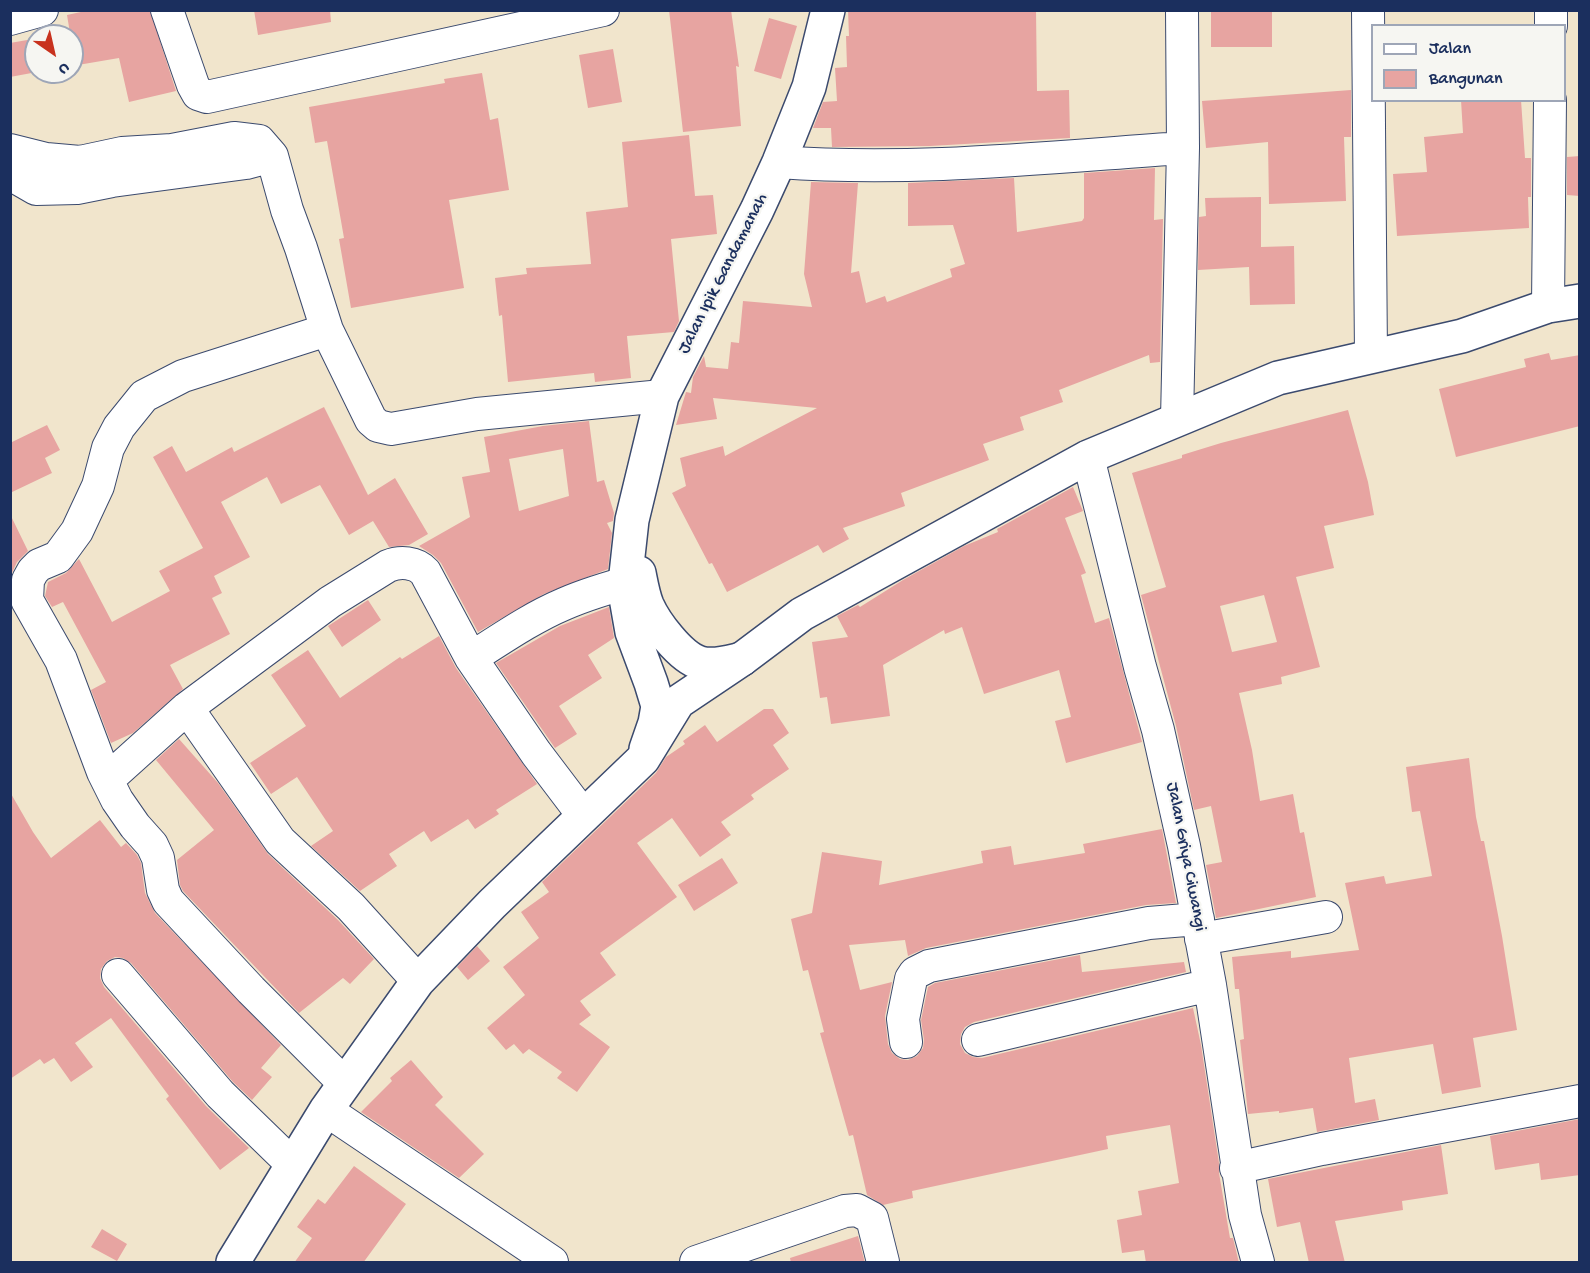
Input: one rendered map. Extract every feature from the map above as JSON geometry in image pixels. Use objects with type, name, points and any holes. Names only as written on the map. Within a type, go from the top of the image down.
[{"type":"main road","name":"Jalan Ipik Gandamanah","points":[[642,759],[651,738],[658,706],[632,632],[626,598],[633,581],[630,539],[632,520],[662,396],[779,162],[809,87],[828,10]]},
{"type":"main road","points":[[233,1263],[326,1110],[418,981],[492,904],[642,759],[678,702],[742,659],[802,614],[1088,457],[1177,418],[1278,378],[1462,336],[1564,303]]},
{"type":"main road","name":"Jalan Ipik Gandamanah","points":[[633,581],[660,628],[686,655],[701,663],[717,664],[742,659]]},
{"type":"street","points":[[10,19],[42,10]]},
{"type":"street","points":[[167,10],[192,86],[198,94],[207,97],[603,10]]},
{"type":"street","points":[[1177,418],[1183,148],[1182,10]]},
{"type":"street","points":[[1368,10],[1371,356]]},
{"type":"street","points":[[1550,102],[1564,303]]},
{"type":"street","points":[[10,150],[46,159],[80,162],[122,153],[172,150],[234,138],[259,141],[273,156],[287,210],[327,330],[371,420],[378,426],[392,429],[477,414],[662,396]]},
{"type":"street","points":[[779,162],[897,166],[1183,148]]},
{"type":"street","points":[[23,182],[77,188],[112,181],[246,163],[273,156]]},
{"type":"street","points":[[23,182],[46,159]]},
{"type":"street","points":[[327,330],[183,376],[144,396],[119,427],[108,448],[98,486],[77,531],[58,556],[39,565],[33,571],[28,580],[27,600],[61,660],[107,780],[123,808],[152,845],[158,858],[163,890],[168,902],[251,990],[344,1083]]},
{"type":"street","name":"Jalan Griya Ciwangi","points":[[1088,457],[1140,668],[1158,730],[1184,846],[1210,985],[1236,1168],[1245,1215],[1258,1263]]},
{"type":"street","points":[[107,780],[187,708],[330,602],[397,562],[419,566],[425,572],[471,658],[536,753],[583,815]]},
{"type":"street","points":[[471,658],[522,626],[562,605],[595,591],[633,581]]},
{"type":"street","points":[[187,708],[280,841],[351,907],[418,981]]},
{"type":"street","points":[[906,1042],[903,1019],[911,979],[915,973],[929,966],[1149,923],[1200,929],[1326,917]]},
{"type":"street","points":[[118,975],[219,1094],[292,1164]]},
{"type":"street","points":[[978,1040],[1210,985]]},
{"type":"street","points":[[1236,1168],[1322,1149],[1580,1101]]},
{"type":"street","points":[[326,1110],[541,1260]]},
{"type":"street","points":[[696,1263],[845,1211],[857,1210],[872,1218],[883,1263]]},
{"type":"building","points":[[90,10],[150,10],[176,91],[129,102],[119,58],[84,64],[84,24],[68,24],[67,15]]},
{"type":"building","points":[[254,10],[330,10],[331,22],[258,35]]},
{"type":"building","points":[[669,10],[731,10],[739,67],[736,66],[741,126],[683,132]]},
{"type":"building","points":[[848,10],[1036,10],[1037,91],[1069,90],[1070,138],[930,146],[832,147],[831,128],[813,128],[823,102],[837,101],[835,68],[847,67]]},
{"type":"building","points":[[1211,10],[1272,10],[1272,47],[1211,47]]},
{"type":"building","points":[[769,18],[797,26],[781,79],[754,71]]},
{"type":"building","points":[[24,41],[24,74],[10,77],[10,43]]},
{"type":"building","points":[[613,49],[622,102],[588,108],[579,55]]},
{"type":"building","points":[[482,73],[490,120],[498,118],[509,190],[449,200],[464,288],[351,308],[339,239],[344,238],[327,141],[315,143],[309,107],[445,83],[444,79]]},
{"type":"building","points":[[1351,90],[1351,137],[1344,137],[1346,201],[1269,204],[1268,142],[1206,148],[1202,101]]},
{"type":"building","points":[[1461,102],[1521,102],[1525,158],[1531,158],[1531,197],[1528,197],[1529,228],[1397,236],[1393,174],[1427,172],[1424,137],[1463,133]]},
{"type":"building","points":[[689,135],[695,196],[713,195],[717,234],[671,239],[679,321],[674,332],[627,336],[631,378],[595,382],[594,373],[508,382],[502,315],[499,316],[495,278],[527,274],[526,268],[591,264],[586,212],[628,207],[622,142]]},
{"type":"building","points":[[1580,156],[1580,196],[1567,195],[1567,157]]},
{"type":"building","points":[[1155,168],[1154,220],[1163,219],[1160,362],[1150,363],[1149,355],[1059,390],[1063,402],[1020,417],[1024,430],[983,444],[989,460],[901,493],[905,506],[843,528],[849,539],[823,553],[818,545],[727,592],[712,563],[709,564],[672,493],[686,486],[680,458],[723,446],[725,456],[817,408],[713,398],[717,419],[676,425],[686,392],[691,393],[693,377],[704,356],[706,367],[728,369],[731,342],[739,343],[743,301],[812,307],[804,274],[811,182],[858,183],[851,273],[859,271],[866,303],[885,296],[887,302],[952,277],[950,269],[965,264],[953,225],[908,226],[908,183],[1014,178],[1017,232],[1082,221],[1084,218],[1084,173]]},
{"type":"building","points":[[1261,197],[1261,247],[1294,246],[1295,304],[1250,305],[1249,267],[1198,270],[1199,217],[1206,216],[1205,198]]},
{"type":"building","points":[[1549,353],[1551,360],[1580,355],[1580,426],[1456,457],[1439,389],[1526,367],[1524,359]]},
{"type":"building","points":[[324,407],[368,495],[395,478],[428,534],[409,545],[389,547],[373,521],[349,535],[320,485],[281,504],[267,477],[221,502],[250,557],[214,576],[222,593],[212,598],[230,634],[170,665],[183,689],[133,733],[111,743],[91,690],[106,682],[63,602],[52,607],[45,596],[48,582],[66,573],[79,559],[112,622],[170,591],[159,571],[203,548],[153,457],[172,446],[186,472],[232,447],[234,452]]},
{"type":"building","points":[[1348,410],[1368,482],[1374,515],[1324,526],[1334,568],[1296,577],[1320,667],[1281,677],[1282,684],[1239,693],[1252,750],[1260,801],[1293,794],[1300,833],[1304,832],[1316,897],[1216,918],[1206,865],[1222,862],[1211,806],[1194,810],[1176,726],[1141,595],[1166,587],[1132,473],[1221,443]],"holes":[[[1264,595],[1277,642],[1232,652],[1220,606]]]},
{"type":"building","points":[[589,421],[597,482],[604,480],[614,513],[613,521],[607,523],[612,533],[608,569],[544,594],[478,632],[441,563],[419,546],[470,517],[462,477],[490,472],[484,437],[543,426]],"holes":[[[563,449],[569,496],[519,511],[509,459]]]},
{"type":"building","points":[[47,425],[60,450],[45,458],[52,473],[10,493],[10,443]]},
{"type":"building","points":[[1073,487],[1083,511],[1065,518],[1086,573],[1081,575],[1095,623],[1109,618],[1142,742],[1066,763],[1055,721],[1071,717],[1059,670],[984,694],[962,627],[945,634],[944,630],[883,665],[890,716],[831,724],[827,697],[820,698],[812,642],[848,637],[837,616],[858,605],[860,607],[964,546],[998,532],[997,529]]},
{"type":"building","points":[[10,514],[28,551],[17,562],[10,577]]},
{"type":"building","points":[[368,600],[381,620],[342,647],[328,626]]},
{"type":"building","points":[[609,607],[614,638],[588,655],[602,678],[559,706],[577,734],[555,748],[496,663],[560,626]]},
{"type":"building","points":[[439,636],[456,668],[537,784],[496,810],[499,814],[475,829],[468,819],[431,842],[424,831],[389,854],[397,866],[360,891],[311,846],[333,831],[297,777],[271,794],[250,763],[306,726],[271,675],[308,650],[340,698],[400,657],[402,659]]},
{"type":"building","points":[[764,709],[773,709],[789,733],[773,745],[789,769],[751,795],[754,799],[721,822],[731,835],[700,857],[672,818],[637,843],[677,897],[600,953],[616,975],[580,1001],[591,1015],[579,1024],[610,1047],[577,1092],[557,1078],[562,1072],[529,1049],[523,1054],[514,1044],[506,1050],[487,1028],[525,995],[503,967],[539,938],[521,912],[549,892],[542,882],[656,773],[666,757],[685,744],[683,741],[705,725],[717,742]]},
{"type":"building","points":[[179,739],[218,783],[268,854],[338,920],[374,959],[350,984],[343,978],[299,1013],[183,891],[180,885],[177,860],[214,830],[156,760]]},
{"type":"building","points":[[1469,758],[1476,817],[1481,841],[1484,841],[1517,1030],[1473,1038],[1481,1087],[1442,1094],[1433,1044],[1349,1058],[1355,1103],[1375,1099],[1379,1120],[1317,1132],[1313,1108],[1279,1113],[1279,1111],[1248,1114],[1240,1040],[1244,1039],[1239,989],[1235,989],[1232,957],[1291,951],[1291,958],[1359,950],[1345,883],[1384,876],[1386,884],[1432,876],[1420,811],[1412,812],[1406,767]]},
{"type":"building","points":[[10,792],[51,858],[100,820],[121,847],[126,843],[141,863],[145,893],[155,913],[281,1045],[261,1068],[272,1077],[252,1100],[233,1082],[131,963],[123,958],[115,957],[107,961],[101,969],[100,978],[104,987],[206,1106],[249,1148],[220,1170],[166,1099],[169,1096],[111,1018],[75,1043],[93,1067],[71,1082],[54,1058],[44,1064],[40,1059],[10,1079]]},
{"type":"building","points":[[1162,829],[1176,903],[1146,905],[926,948],[908,956],[905,940],[849,945],[860,990],[892,982],[885,1016],[888,1044],[892,1053],[900,1059],[908,1060],[917,1056],[923,1048],[921,1020],[928,987],[935,983],[1080,955],[1082,972],[1184,962],[1186,972],[974,1022],[965,1027],[961,1034],[960,1044],[965,1053],[982,1058],[1193,1008],[1201,1045],[1230,1238],[1233,1238],[1239,1263],[1146,1263],[1144,1250],[1122,1253],[1117,1220],[1142,1215],[1138,1191],[1179,1183],[1170,1125],[1106,1136],[1108,1149],[912,1191],[913,1198],[883,1205],[867,1195],[853,1135],[849,1136],[820,1033],[824,1032],[808,970],[803,971],[791,919],[812,913],[822,852],[882,861],[879,885],[983,863],[981,851],[1011,846],[1014,865],[1085,853],[1083,844]]},
{"type":"building","points":[[722,858],[738,883],[694,911],[678,885]]},
{"type":"building","points":[[477,946],[490,961],[468,980],[457,967]]},
{"type":"building","points":[[411,1060],[443,1097],[435,1105],[484,1154],[459,1178],[361,1112],[392,1081],[390,1078]]},
{"type":"building","points":[[1580,1119],[1580,1175],[1541,1180],[1539,1163],[1495,1170],[1490,1136]]},
{"type":"building","points":[[1441,1145],[1448,1194],[1402,1201],[1403,1210],[1335,1221],[1345,1263],[1309,1263],[1300,1222],[1277,1227],[1268,1179]]},
{"type":"building","points":[[354,1166],[406,1204],[363,1263],[294,1263],[312,1238],[297,1227],[318,1199],[325,1204]]},
{"type":"building","points":[[102,1229],[127,1244],[117,1261],[91,1247]]},
{"type":"building","points":[[858,1236],[865,1263],[791,1263],[790,1258]]}]
